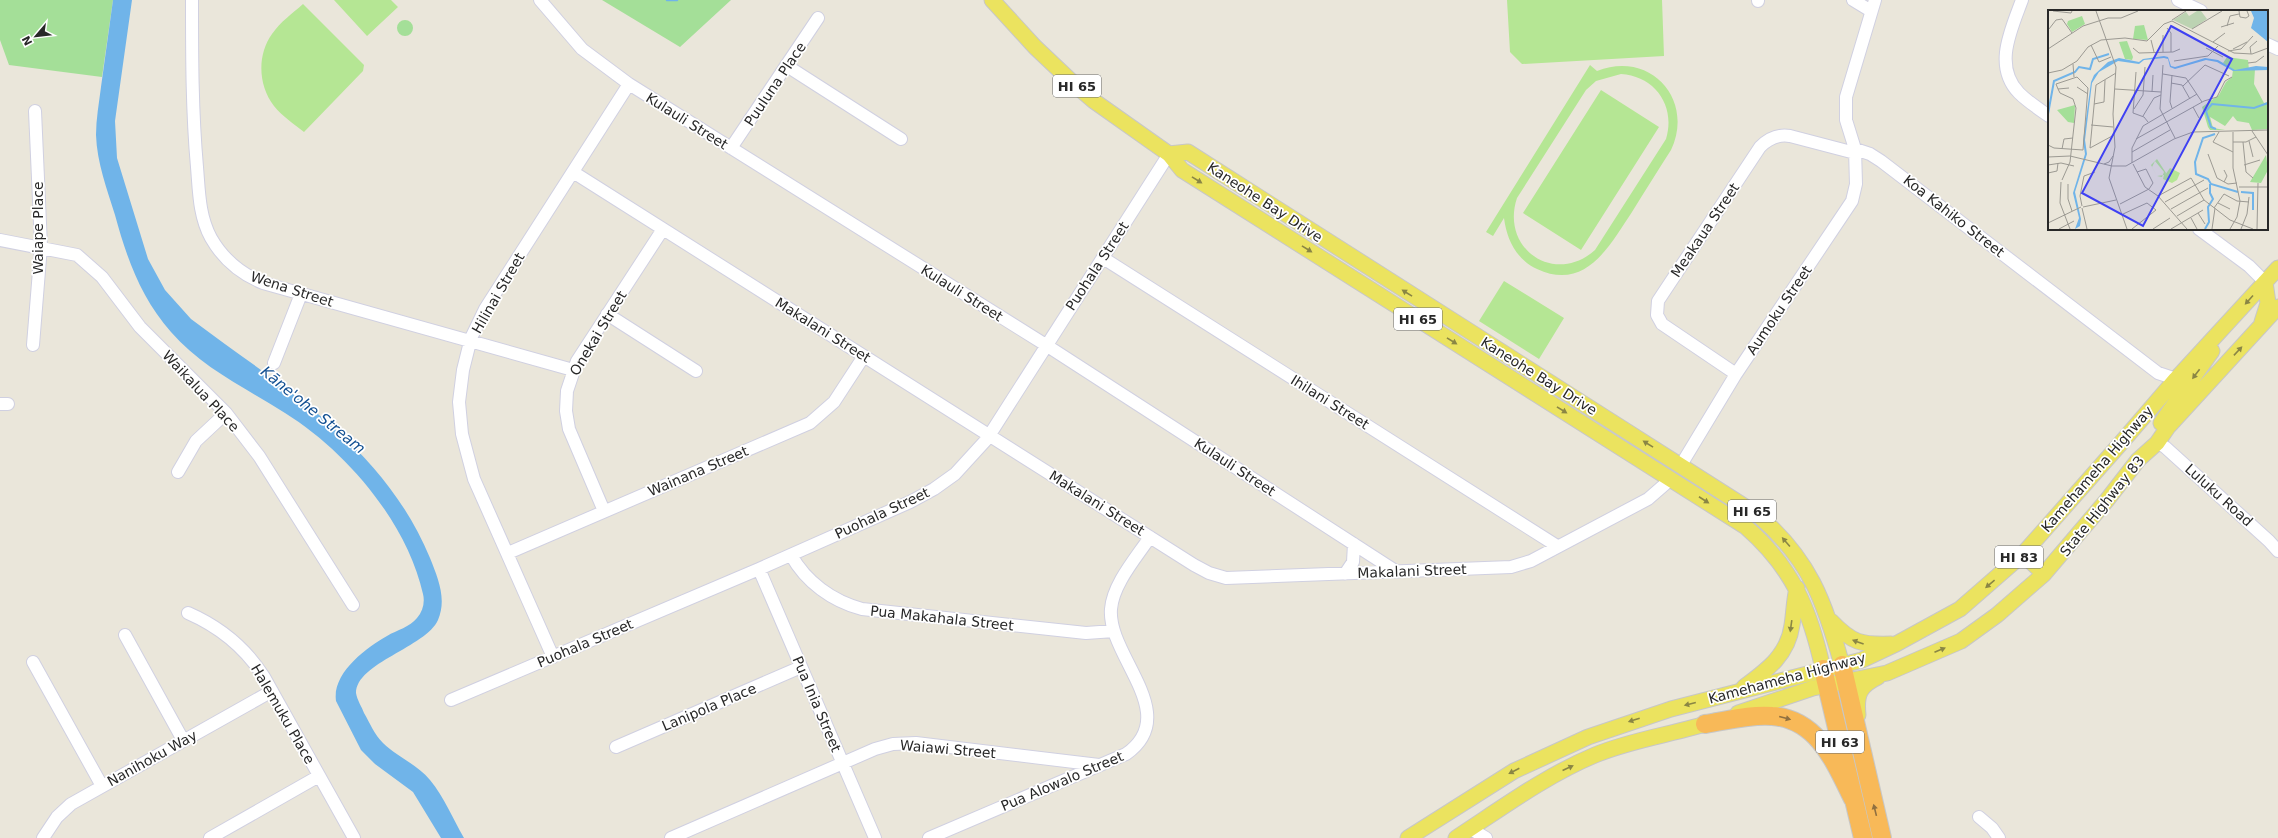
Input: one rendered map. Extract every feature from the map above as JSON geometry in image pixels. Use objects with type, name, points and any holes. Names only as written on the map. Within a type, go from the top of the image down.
[{"type":"highway","name":"HI 63","points":[[1843,673],[1860,738],[1868,782],[1882,838]]},
{"type":"highway","name":"HI 63","points":[[1825,677],[1863,838]]},
{"type":"highway","points":[[1705,724],[1764,716],[1779,716],[1797,722],[1815,734],[1825,747],[1853,798]]},
{"type":"main road","name":"Kaneohe Bay Drive","points":[[992,0],[1035,47],[1073,83],[1094,101],[1169,154],[1182,170],[1735,519],[1757,536],[1776,557],[1797,588],[1811,623],[1825,677]]},
{"type":"main road","name":"Kaneohe Bay Drive","points":[[1169,154],[1188,152],[1281,213],[1745,506],[1781,536],[1809,574],[1829,618],[1843,673]]},
{"type":"main road","points":[[1272,227],[1281,213]]},
{"type":"main road","name":"Kamehameha Highway","points":[[1843,673],[1862,660],[1896,644],[1960,609],[2023,554],[2122,443],[2176,379],[2278,268]]},
{"type":"main road","points":[[2265,282],[2278,291]]},
{"type":"main road","points":[[2261,325],[2268,303],[2265,282]]},
{"type":"main road","name":"State Highway 83","points":[[1825,677],[1843,673],[1887,673],[1961,641],[1997,615],[2044,574],[2107,500],[2138,460],[2157,443],[2168,427],[2278,307]]},
{"type":"main road","points":[[2122,443],[2157,443],[2157,433],[2167,413],[2209,357],[2232,318]]},
{"type":"main road","points":[[1671,479],[1681,465]]},
{"type":"main road","points":[[2023,554],[2044,574]]},
{"type":"main road","points":[[1735,692],[1766,671],[1784,649],[1791,632],[1797,588]]},
{"type":"main road","points":[[1829,618],[1843,633],[1855,641],[1866,644],[1896,644]]},
{"type":"main road","name":"HI 83","points":[[1860,738],[1857,703],[1859,694],[1866,683],[1887,673]]},
{"type":"main road","name":"Kamehameha Highway","points":[[1408,838],[1514,772],[1588,737],[1671,709],[1735,692],[1825,677]]},
{"type":"main road","name":"Kamehameha Highway","points":[[1456,838],[1552,775],[1597,754],[1705,724],[1825,677]]},
{"type":"main road","points":[[1671,709],[1678,732]]},
{"type":"main road","points":[[1456,807],[1471,829]]},
{"type":"street","name":"Wena Street","points":[[192,0],[194,130],[201,206],[207,229],[222,254],[245,274],[263,283],[573,370]]},
{"type":"street","name":"Kulauli Street","points":[[540,0],[582,49],[629,84],[1047,346],[1397,572]]},
{"type":"street","points":[[1853,0],[1873,6],[1846,97],[1846,120],[1855,151]]},
{"type":"street","points":[[2022,0],[2006,45],[2006,66],[2010,80],[2018,92],[2048,115]]},
{"type":"street","points":[[2178,0],[2199,10]]},
{"type":"street","name":"Puuluna Place","points":[[731,148],[818,18]]},
{"type":"street","points":[[2268,44],[2278,49]]},
{"type":"street","points":[[787,66],[901,139]]},
{"type":"street","name":"Hilinai Street","points":[[553,657],[474,479],[462,434],[460,386],[470,341],[485,309],[629,84]]},
{"type":"street","name":"Waiape Place","points":[[33,345],[41,246],[35,111]]},
{"type":"street","name":"Meakaua Street","points":[[1736,374],[1662,324],[1657,315],[1658,301],[1764,142],[1775,136],[1785,135],[1855,151]]},
{"type":"street","name":"Aumoku Street","points":[[1681,465],[1736,374],[1849,206],[1856,184],[1855,151]]},
{"type":"street","name":"Koa Kahiko Street","points":[[1855,151],[1870,154],[1882,160],[2158,373],[2176,379]]},
{"type":"street","name":"Puohala Street","points":[[451,700],[759,569],[910,502],[934,489],[966,463],[989,435],[1169,154]]},
{"type":"street","name":"Makalani Street","points":[[573,172],[1201,570],[1218,576],[1226,578],[1510,567],[1531,561],[1648,499],[1671,479]]},
{"type":"street","name":"Onekai Street","points":[[604,510],[569,429],[566,401],[573,370],[607,314],[663,229]]},
{"type":"street","points":[[2200,230],[2249,266],[2265,282]]},
{"type":"street","name":"Waikalua Place","points":[[0,240],[41,246],[77,255],[102,277],[140,327],[226,413],[259,456],[353,605]]},
{"type":"street","name":"Ihilani Street","points":[[1103,258],[1557,546]]},
{"type":"street","points":[[274,363],[301,294]]},
{"type":"street","points":[[607,314],[696,371]]},
{"type":"street","name":"Wainana Street","points":[[508,553],[604,510],[810,423],[834,402],[864,356]]},
{"type":"street","points":[[178,472],[196,441],[226,413]]},
{"type":"street","name":"Luluku Road","points":[[2157,443],[2171,452],[2278,551]]},
{"type":"street","name":"Pua Alowalo Street","points":[[929,838],[1126,754],[1137,745],[1144,733],[1148,720],[1144,700],[1114,631],[1111,610],[1114,595],[1150,537]]},
{"type":"street","points":[[1345,574],[1353,562],[1355,553],[1354,544]]},
{"type":"street","name":"Pua Makahala Street","points":[[791,555],[809,580],[842,601],[862,609],[1086,633],[1114,631]]},
{"type":"street","name":"Pua Inia Street","points":[[759,569],[875,838]]},
{"type":"street","name":"Halemuku Place","points":[[188,613],[212,625],[235,641],[252,659],[272,691],[354,838]]},
{"type":"street","points":[[125,635],[183,740]]},
{"type":"street","points":[[33,662],[102,786]]},
{"type":"street","name":"Lanipola Place","points":[[616,747],[801,667]]},
{"type":"street","name":"Nanihoku Way","points":[[43,838],[51,824],[64,810],[102,786],[272,691]]},
{"type":"street","name":"Waiawi Street","points":[[671,838],[884,746],[909,743],[1100,765]]},
{"type":"street","points":[[210,838],[319,776]]},
{"type":"street","points":[[1979,817],[1992,828],[1999,838]]},
{"type":"street","points":[[1471,829],[1486,838]]},
{"type":"green space","points":[[0,0],[113,0],[102,77],[9,65],[0,40]]},
{"type":"green space","points":[[334,0],[391,0],[398,7],[367,36]]},
{"type":"green space","points":[[602,0],[731,0],[680,47]]},
{"type":"green space","points":[[1507,0],[1662,0],[1664,56],[1522,64],[1510,52]]},
{"type":"green space","points":[[303,4],[364,65],[363,71],[304,132],[284,117],[274,106],[265,89],[261,70],[264,51],[272,34]]},
{"type":"green space","points":[[402,20],[408,20],[413,25],[411,34],[408,36],[402,36],[397,31],[397,25]]},
{"type":"green space","points":[[1590,65],[1597,71],[1616,66],[1634,67],[1650,73],[1663,84],[1672,97],[1677,113],[1677,131],[1671,150],[1615,238],[1595,262],[1583,270],[1569,274],[1554,275],[1537,269],[1523,260],[1510,241],[1504,218],[1493,236],[1486,232]],"holes":[[[1621,74],[1644,80],[1653,87],[1665,104],[1668,115],[1666,139],[1595,250],[1579,260],[1564,264],[1548,263],[1535,257],[1524,246],[1516,233],[1514,216],[1517,198],[1586,90],[1596,81]]]},
{"type":"green space","points":[[1601,90],[1659,127],[1581,250],[1523,213]]},
{"type":"green space","points":[[1504,281],[1564,318],[1539,359],[1479,321]]},
{"type":"water","points":[[113,0],[132,0],[115,121],[117,158],[148,259],[165,290],[191,319],[261,370],[328,422],[358,451],[386,483],[410,518],[430,558],[442,596],[441,612],[438,620],[431,630],[420,639],[367,673],[359,682],[356,693],[364,713],[377,736],[389,748],[425,774],[444,801],[464,838],[441,838],[413,792],[375,764],[361,750],[336,701],[336,691],[339,681],[352,662],[379,641],[411,624],[421,612],[423,606],[423,594],[415,567],[403,541],[388,515],[371,491],[330,447],[285,413],[210,367],[183,345],[160,319],[151,306],[136,277],[125,247],[100,166],[96,135],[97,117]]},
{"type":"waterway","points":[[667,0],[677,0]]},
{"type":"water label","name":"Kāne'ohe Stream","points":[[313,410]]}]
